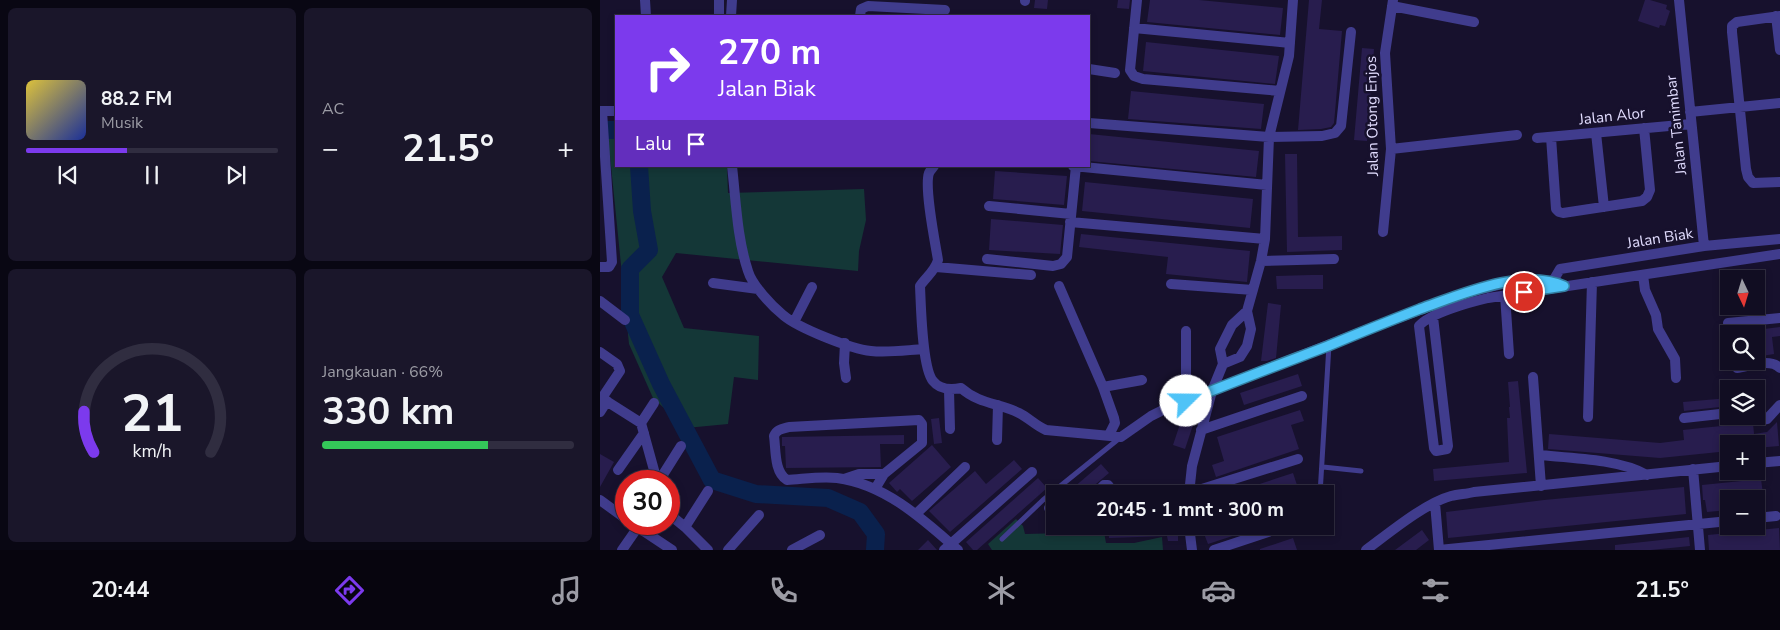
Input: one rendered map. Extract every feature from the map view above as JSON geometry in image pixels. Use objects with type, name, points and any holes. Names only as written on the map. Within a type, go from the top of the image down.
[{"type":"street","points":[[645,0],[646,15]]},
{"type":"street","points":[[719,0],[719,15]]},
{"type":"street","points":[[731,15],[732,0]]},
{"type":"street","points":[[1137,0],[1130,70],[1134,76],[1280,91]]},
{"type":"street","points":[[1223,364],[1240,356],[1247,346],[1251,329],[1247,311],[1265,239],[1270,137],[1289,56],[1293,0]]},
{"type":"street","name":"Jalan Tanimbar","points":[[1679,0],[1704,246]]},
{"type":"street","points":[[1393,3],[1474,22]]},
{"type":"street","name":"Jalan Otong Enjos","points":[[1383,232],[1391,148],[1385,53],[1393,3]]},
{"type":"street","points":[[860,15],[861,9],[868,6],[945,9]]},
{"type":"street","points":[[1780,50],[1778,16],[1736,22],[1732,26],[1748,177],[1753,183],[1780,182]]},
{"type":"street","points":[[1134,28],[1290,43]]},
{"type":"street","points":[[1090,123],[1270,137],[1322,136],[1335,133],[1341,126],[1351,32]]},
{"type":"street","points":[[1090,69],[1115,73]]},
{"type":"street","points":[[1690,112],[1780,103]]},
{"type":"street","points":[[600,267],[609,267],[612,262],[601,114],[615,111]]},
{"type":"street","name":"Jalan Alor","points":[[1536,138],[1691,124]]},
{"type":"street","points":[[1550,137],[1556,209],[1564,213],[1642,201],[1647,197],[1650,190],[1644,128]]},
{"type":"street","points":[[1596,133],[1604,207]]},
{"type":"street","points":[[1391,148],[1517,135]]},
{"type":"street","points":[[732,167],[742,250],[748,273],[758,289],[784,316],[859,349],[873,351],[924,350]]},
{"type":"street","points":[[933,167],[928,178],[938,260],[936,267],[920,286],[924,350],[930,376],[937,385],[949,390],[961,388],[972,397],[1020,414],[1036,426],[1046,430],[1121,437],[1152,416],[1186,401],[1471,291],[1534,280],[1553,281],[1564,286]]},
{"type":"street","points":[[987,259],[1052,266],[1062,264],[1067,257],[1075,167]]},
{"type":"street","points":[[1085,167],[1267,185]]},
{"type":"street","points":[[989,206],[1071,218],[1265,239]]},
{"type":"street","name":"Jalan Biak","points":[[1553,281],[1560,269],[1704,246],[1780,239]]},
{"type":"street","points":[[1433,317],[1448,446],[1447,449],[1434,450],[1419,326],[1433,317],[1473,301],[1505,295],[1780,254]]},
{"type":"street","points":[[1261,261],[1334,259]]},
{"type":"street","points":[[936,267],[1031,275]]},
{"type":"street","points":[[1643,275],[1645,290],[1656,315],[1658,329],[1675,359],[1676,378]]},
{"type":"street","points":[[1588,418],[1592,282]]},
{"type":"street","points":[[713,283],[758,289]]},
{"type":"street","points":[[1171,284],[1253,290]]},
{"type":"street","points":[[1059,286],[1103,387],[1114,418],[1115,423],[1109,435]]},
{"type":"street","points":[[794,322],[812,287]]},
{"type":"street","points":[[1505,295],[1509,354]]},
{"type":"street","points":[[600,301],[625,320]]},
{"type":"street","points":[[1190,485],[1192,466],[1201,430],[1212,391],[1223,364],[1220,349],[1232,325],[1247,311]]},
{"type":"street","points":[[1728,323],[1780,318]]},
{"type":"street","points":[[1186,332],[1186,401]]},
{"type":"street","points":[[845,344],[844,363],[846,378]]},
{"type":"street","points":[[600,352],[619,366],[620,371],[603,398],[600,412]]},
{"type":"street","points":[[1765,363],[1776,364],[1780,368]]},
{"type":"street","points":[[1533,377],[1541,486]]},
{"type":"street","points":[[1103,387],[1142,380]]},
{"type":"street","points":[[1427,388],[1441,385]]},
{"type":"street","points":[[949,390],[950,429]]},
{"type":"street","points":[[1201,430],[1302,396]]},
{"type":"street","points":[[603,398],[642,428],[655,470]]},
{"type":"street","points":[[618,470],[654,403]]},
{"type":"street","points":[[997,440],[998,405]]},
{"type":"street","points":[[1765,419],[1780,405]]},
{"type":"street","points":[[1684,418],[1720,414]]},
{"type":"street","points":[[875,489],[884,474],[922,444],[921,421],[789,427],[779,429],[775,433],[778,468],[781,476],[787,480],[844,479],[875,489],[916,514],[951,548],[1032,472]]},
{"type":"street","points":[[665,470],[681,446]]},
{"type":"street","points":[[1539,455],[1608,462],[1636,468],[1647,474]]},
{"type":"street","points":[[1215,485],[1298,459]]},
{"type":"street","points":[[1765,462],[1780,461]]},
{"type":"street","points":[[916,514],[965,467]]},
{"type":"street","points":[[1366,550],[1404,522],[1450,497],[1474,492],[1720,467]]},
{"type":"street","points":[[1693,469],[1700,550]]},
{"type":"street","points":[[844,479],[859,474],[884,474]]},
{"type":"street","points":[[685,527],[708,491]]},
{"type":"street","points":[[600,500],[615,511]]},
{"type":"street","points":[[1435,504],[1439,550],[1720,522]]},
{"type":"street","points":[[728,550],[759,515]]},
{"type":"street","points":[[1765,517],[1776,516]]},
{"type":"street","points":[[680,523],[708,550]]},
{"type":"street","points":[[622,550],[631,535]]},
{"type":"street","points":[[650,535],[672,550]]},
{"type":"street","points":[[792,550],[820,535]]},
{"type":"street","points":[[1190,535],[1192,550]]},
{"type":"street","points":[[1214,550],[1259,535]]},
{"type":"lane","points":[[1321,485],[1329,345]]},
{"type":"lane","points":[[1002,539],[1043,500],[1121,437]]},
{"type":"lane","points":[[1323,467],[1361,471]]},
{"type":"green space","points":[[615,124],[615,167],[727,167],[728,193],[864,189],[866,220],[859,251],[858,271],[676,253],[662,277],[684,328],[759,336],[758,380],[734,377],[728,424],[686,428],[653,398],[629,344],[610,156],[600,125]]},
{"type":"green space","points":[[1016,519],[1023,526],[1025,534],[1105,535],[1106,543],[1134,543],[1162,537],[1163,550],[992,550],[988,544]]},
{"type":"building","points":[[1035,0],[1048,0],[1047,9],[1034,8]]},
{"type":"building","points":[[1118,0],[1130,0],[1129,9],[1117,8]]},
{"type":"building","points":[[1150,0],[1199,0],[1283,8],[1280,35],[1147,22]]},
{"type":"building","points":[[1309,0],[1322,0],[1319,29],[1342,31],[1334,123],[1331,127],[1321,129],[1298,130]]},
{"type":"building","points":[[1645,0],[1667,5],[1666,9],[1670,11],[1665,26],[1660,25],[1659,28],[1638,21]]},
{"type":"building","points":[[1146,42],[1279,56],[1275,84],[1143,71]]},
{"type":"building","points":[[1362,48],[1374,49],[1367,141],[1354,140]]},
{"type":"building","points":[[1131,91],[1264,104],[1261,129],[1128,119]]},
{"type":"building","points":[[1090,134],[1259,151],[1256,177],[1090,161]]},
{"type":"building","points":[[1285,154],[1297,154],[1298,237],[1342,236],[1342,250],[1287,252]]},
{"type":"building","points":[[995,171],[1067,176],[1064,205],[993,199]]},
{"type":"building","points":[[1085,182],[1253,199],[1250,228],[1082,211]]},
{"type":"building","points":[[991,219],[1063,225],[1060,254],[989,250]]},
{"type":"building","points":[[1081,234],[1250,251],[1247,282],[1166,274],[1168,257],[1079,247]]},
{"type":"building","points":[[1323,275],[1323,289],[1277,289],[1276,276]]},
{"type":"building","points":[[1268,303],[1281,305],[1276,358],[1261,361]]},
{"type":"building","points":[[1780,327],[1780,336],[1772,337],[1774,354],[1765,356],[1765,329]]},
{"type":"building","points":[[1298,374],[1302,386],[1244,405],[1240,393]]},
{"type":"building","points":[[1518,381],[1527,473],[1434,481],[1433,469],[1509,462],[1507,418],[1510,418],[1510,407],[1508,382]]},
{"type":"building","points":[[1720,399],[1720,407],[1684,411],[1683,402]]},
{"type":"building","points":[[1300,410],[1304,421],[1291,425],[1299,449],[1216,477],[1212,465],[1224,461],[1217,437]]},
{"type":"building","points":[[1184,412],[1196,416],[1185,449],[1173,445]]},
{"type":"building","points":[[939,418],[942,443],[934,444],[931,419]]},
{"type":"building","points":[[1777,422],[1779,446],[1765,447],[1765,435],[1720,435],[1720,452],[1660,458],[1548,449],[1549,434],[1660,443],[1684,440],[1683,430],[1753,425],[1754,434],[1767,432]]},
{"type":"building","points":[[904,435],[904,444],[880,444],[881,467],[786,468],[785,446],[782,446],[782,437]]},
{"type":"building","points":[[932,445],[951,467],[912,501],[900,489],[897,492],[889,483]]},
{"type":"building","points":[[600,454],[614,462],[600,487]]},
{"type":"building","points":[[1014,460],[1022,469],[950,532],[929,511],[975,471],[986,484]]},
{"type":"building","points":[[1101,464],[1109,473],[1095,485],[1076,485]]},
{"type":"building","points":[[1293,473],[1297,485],[1256,485]]},
{"type":"building","points":[[1038,478],[1046,487],[977,550],[973,550],[966,542]]},
{"type":"building","points":[[1761,480],[1762,490],[1720,490],[1720,511],[1707,512],[1705,500],[1703,500],[1702,485]]},
{"type":"building","points":[[1684,487],[1686,514],[1448,538],[1446,512],[1544,500]]},
{"type":"building","points":[[1779,528],[1780,550],[1709,550],[1708,535],[1765,535],[1765,529]]},
{"type":"building","points":[[1422,530],[1429,540],[1416,550],[1395,550]]},
{"type":"building","points":[[1109,535],[1178,535],[1178,541],[1168,541],[1167,536],[1109,538]]},
{"type":"building","points":[[1205,535],[1236,535],[1208,544]]},
{"type":"building","points":[[1689,537],[1690,546],[1651,550],[1615,550],[1615,545]]},
{"type":"building","points":[[1293,538],[1297,550],[1260,550],[1260,549]]},
{"type":"building","points":[[928,540],[937,550],[918,550]]},
{"type":"waterway","points":[[600,130],[615,130]]},
{"type":"waterway","points":[[639,167],[642,211],[649,250],[630,269],[630,315],[661,384],[712,480],[756,494],[828,498],[860,512],[876,534],[875,550]]},
{"type":"route","points":[[1186,401],[1465,293],[1485,287],[1534,280],[1553,281],[1564,286],[1524,292]]}]
